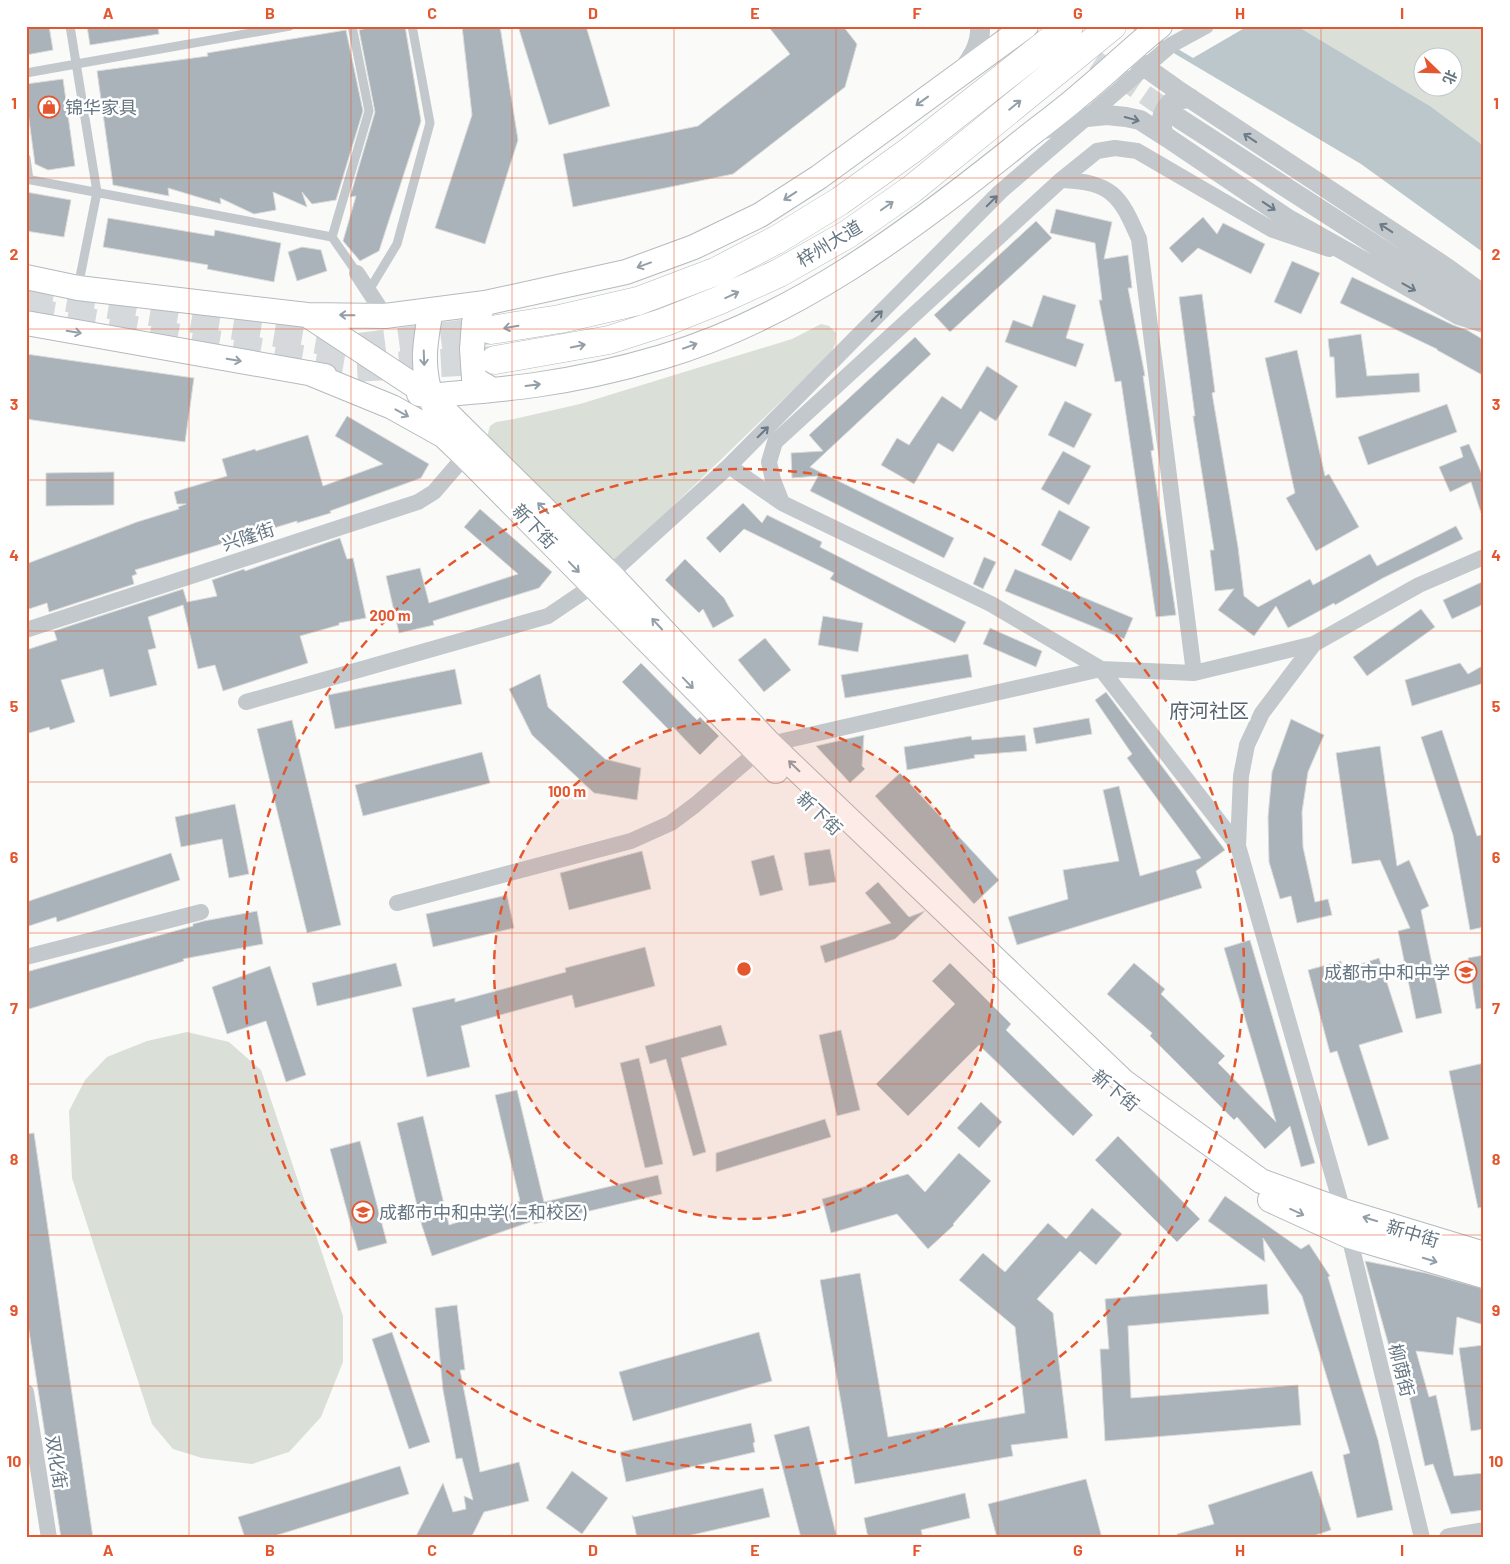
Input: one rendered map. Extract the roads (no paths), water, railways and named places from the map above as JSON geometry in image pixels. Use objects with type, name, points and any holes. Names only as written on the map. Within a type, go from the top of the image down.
[{"type":"highway","name":"梓州大道","points":[[491,330],[560,319],[638,301],[717,271],[778,239],[840,201],[911,150],[1069,26]]},
{"type":"highway","name":"梓州大道","points":[[495,360],[610,340],[665,322],[720,300],[779,273],[848,234],[912,189],[1112,26]]},
{"type":"main road","points":[[26,277],[78,288],[307,315],[385,316],[485,303],[626,272],[702,243],[760,215],[819,177],[1026,26]]},
{"type":"main road","points":[[26,323],[430,396],[533,385],[582,377],[663,356],[714,338],[770,313],[842,273],[905,230],[974,179],[1080,95],[1165,36]]},
{"type":"main road","points":[[485,303],[474,323],[472,349],[474,379],[491,389]]},
{"type":"main road","points":[[431,310],[424,352],[425,374],[430,396],[444,436]]},
{"type":"main road","name":"新下街","points":[[307,315],[430,396],[601,580],[763,748],[1113,1090],[1252,1191],[1349,1236]]},
{"type":"main road","name":"新下街","points":[[309,374],[392,407],[444,436],[601,580]]},
{"type":"main road","name":"新下街","points":[[763,748],[1123,1081],[1261,1181],[1343,1211]]},
{"type":"main road","name":"新中街","points":[[1343,1211],[1484,1254]]},
{"type":"main road","name":"新中街","points":[[1349,1236],[1484,1276]]},
{"type":"street","points":[[962,72],[976,51],[981,36],[980,26]]},
{"type":"street","points":[[976,51],[1005,26]]},
{"type":"street","points":[[1165,36],[1206,26]]},
{"type":"street","points":[[246,702],[548,616],[601,580],[729,466],[1000,192],[1087,117],[1138,53],[1190,98],[1447,268],[1484,295]]},
{"type":"street","points":[[1164,135],[1161,126],[1165,110],[1174,100],[1190,98]]},
{"type":"street","points":[[1033,132],[1087,117],[1126,116],[1140,120],[1288,219],[1460,316],[1484,323]]},
{"type":"street","points":[[1180,119],[1484,312]]},
{"type":"street","points":[[782,504],[773,480],[769,462],[775,442],[1061,180],[1097,151],[1115,148],[1137,151],[1274,230],[1361,260]]},
{"type":"street","points":[[1061,180],[1080,180],[1099,185],[1114,194],[1127,212],[1139,240],[1194,673]]},
{"type":"street","points":[[356,273],[385,316]]},
{"type":"street","name":"兴隆街","points":[[26,630],[418,502],[434,492],[465,456]]},
{"type":"street","points":[[729,466],[782,504],[991,604],[1101,669],[1238,846]]},
{"type":"street","points":[[397,903],[631,841],[671,824],[763,748],[1101,669],[1194,673],[1314,644],[1419,585],[1484,556]]},
{"type":"street","points":[[1238,846],[1241,776],[1247,744],[1262,713],[1314,644]]},
{"type":"street","name":"柳荫街","points":[[1238,846],[1343,1211],[1422,1538]]},
{"type":"street","points":[[26,957],[201,912]]},
{"type":"street","name":"双化街","points":[[26,1392],[49,1538]]},
{"type":"street","points":[[1449,1538],[1484,1532]]},
{"type":"lane","points":[[70,26],[97,192],[78,288]]},
{"type":"lane","points":[[26,73],[290,26]]},
{"type":"lane","points":[[332,237],[369,112],[352,26]]},
{"type":"lane","points":[[368,292],[397,244],[430,123],[412,26]]},
{"type":"lane","points":[[26,158],[28,179],[332,237],[356,273]]},
{"type":"tunnel","points":[[1046,26],[1180,119]]},
{"type":"tunnel","points":[[26,291],[360,347],[491,330]]},
{"type":"tunnel","points":[[26,311],[353,368],[495,360]]},
{"type":"place","name":"锦华家具","points":[[49,107]]},
{"type":"place","name":"成都市中和中学","points":[[1466,972]]},
{"type":"place","name":"成都市中和中学(仁和校区)","points":[[363,1212]]},
{"type":"district","name":"府河社区","points":[[1209,710]]}]
